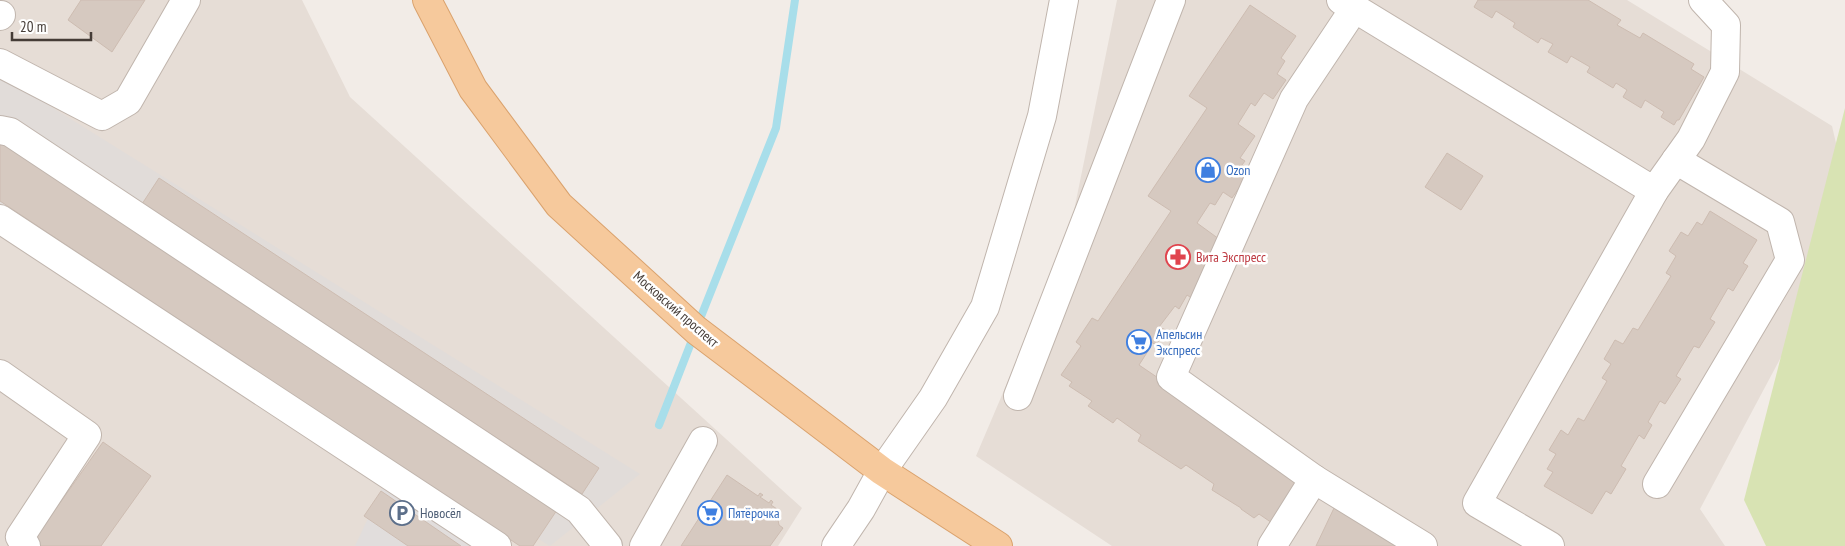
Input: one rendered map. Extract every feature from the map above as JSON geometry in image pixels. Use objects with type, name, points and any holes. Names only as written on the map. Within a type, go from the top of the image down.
[{"type":"main road","name":"Московский проспект","points":[[427,0],[473,89],[559,204],[696,330],[882,471],[998,546]]},
{"type":"street","points":[[0,63],[102,116],[128,100],[186,0]]},
{"type":"street","points":[[836,546],[861,509],[882,471],[933,398],[985,307],[1042,116],[1064,0]]},
{"type":"street","points":[[1018,396],[1171,0]]},
{"type":"street","points":[[1550,546],[1477,503],[1654,191],[1691,139],[1725,72],[1726,25],[1703,0]]},
{"type":"street","points":[[1423,546],[1314,479],[1171,377],[1294,99],[1347,5],[1654,191]]},
{"type":"street","points":[[0,130],[10,132],[579,510],[608,546]]},
{"type":"street","points":[[1657,484],[1790,260],[1780,222],[1676,160]]},
{"type":"street","points":[[0,219],[497,546]]},
{"type":"street","points":[[0,374],[87,435],[20,537],[26,546]]},
{"type":"street","points":[[644,546],[703,441]]},
{"type":"street","points":[[1272,546],[1314,479]]},
{"type":"shaded area","points":[[0,0],[302,0],[350,97],[802,508],[778,546],[0,546]]},
{"type":"shaded area","points":[[1117,0],[1627,0],[1832,126],[1845,182],[1845,237],[1700,509],[1725,546],[1112,546],[976,456],[1068,240]]},
{"type":"shaded area","points":[[0,75],[640,474],[550,546],[0,206]]},
{"type":"shaded area","name":"Новосёл","points":[[386,480],[482,546],[355,546]]},
{"type":"green space","points":[[1845,108],[1845,546],[1766,546],[1744,500]]},
{"type":"building","points":[[81,0],[145,0],[112,52],[68,20]]},
{"type":"building","points":[[1478,0],[1588,0],[1621,20],[1617,25],[1640,38],[1643,33],[1694,64],[1691,69],[1704,77],[1679,120],[1674,125],[1661,117],[1664,112],[1645,100],[1641,108],[1623,97],[1627,90],[1616,83],[1613,88],[1587,72],[1590,67],[1571,56],[1567,63],[1548,52],[1553,44],[1541,38],[1538,43],[1513,27],[1515,23],[1496,11],[1492,18],[1474,7]]},
{"type":"building","points":[[1250,5],[1296,36],[1281,58],[1285,61],[1277,74],[1286,80],[1273,99],[1264,93],[1255,106],[1251,103],[1238,124],[1255,136],[1240,158],[1245,161],[1236,173],[1246,178],[1232,198],[1223,192],[1215,205],[1210,203],[1197,223],[1219,239],[1205,261],[1209,263],[1201,275],[1209,281],[1196,301],[1187,295],[1179,309],[1175,306],[1159,327],[1166,330],[1156,345],[1151,342],[1146,349],[1148,351],[1139,365],[1306,478],[1275,525],[1259,514],[1254,518],[1212,490],[1214,484],[1186,465],[1181,469],[1138,441],[1141,435],[1117,418],[1113,423],[1088,406],[1092,401],[1069,386],[1072,382],[1061,375],[1081,346],[1076,342],[1092,318],[1098,321],[1171,211],[1148,196],[1207,108],[1189,96]]},
{"type":"building","points":[[2,141],[557,510],[533,546],[520,546],[0,201],[0,144]]},
{"type":"building","points":[[1447,153],[1483,176],[1461,210],[1425,187]]},
{"type":"building","points":[[159,178],[599,468],[582,494],[142,204]]},
{"type":"building","points":[[1710,211],[1757,240],[1743,263],[1748,266],[1733,291],[1728,288],[1710,319],[1715,322],[1699,348],[1694,346],[1676,376],[1681,379],[1665,404],[1660,401],[1648,422],[1652,425],[1644,439],[1639,435],[1621,466],[1626,469],[1611,494],[1606,491],[1592,514],[1544,486],[1553,472],[1547,469],[1556,454],[1549,450],[1561,430],[1568,435],[1578,418],[1584,421],[1607,381],[1602,378],[1611,364],[1604,359],[1615,340],[1623,344],[1633,328],[1638,330],[1671,276],[1666,273],[1676,256],[1669,251],[1681,232],[1688,236],[1697,222],[1702,225]]},
{"type":"building","points":[[103,442],[151,476],[101,546],[41,546],[33,541]]},
{"type":"building","points":[[727,475],[758,496],[760,493],[763,495],[760,497],[769,503],[771,500],[773,502],[771,505],[780,511],[777,515],[779,525],[783,528],[770,546],[681,546]]},
{"type":"building","points":[[381,491],[461,546],[408,546],[364,516]]},
{"type":"building","points":[[1335,506],[1405,546],[1316,546]]},
{"type":"waterway","points":[[698,324],[776,128],[795,0]]},
{"type":"waterway","points":[[659,425],[694,335]]},
{"type":"place","name":"Ozon","points":[[1208,170]]},
{"type":"place","name":"Вита Экспресс","points":[[1178,257]]},
{"type":"place","name":"Апельсин Экспресс","points":[[1139,342]]},
{"type":"place","name":"Новосёл","points":[[402,513]]},
{"type":"place","name":"Пятёрочка","points":[[710,513]]}]
